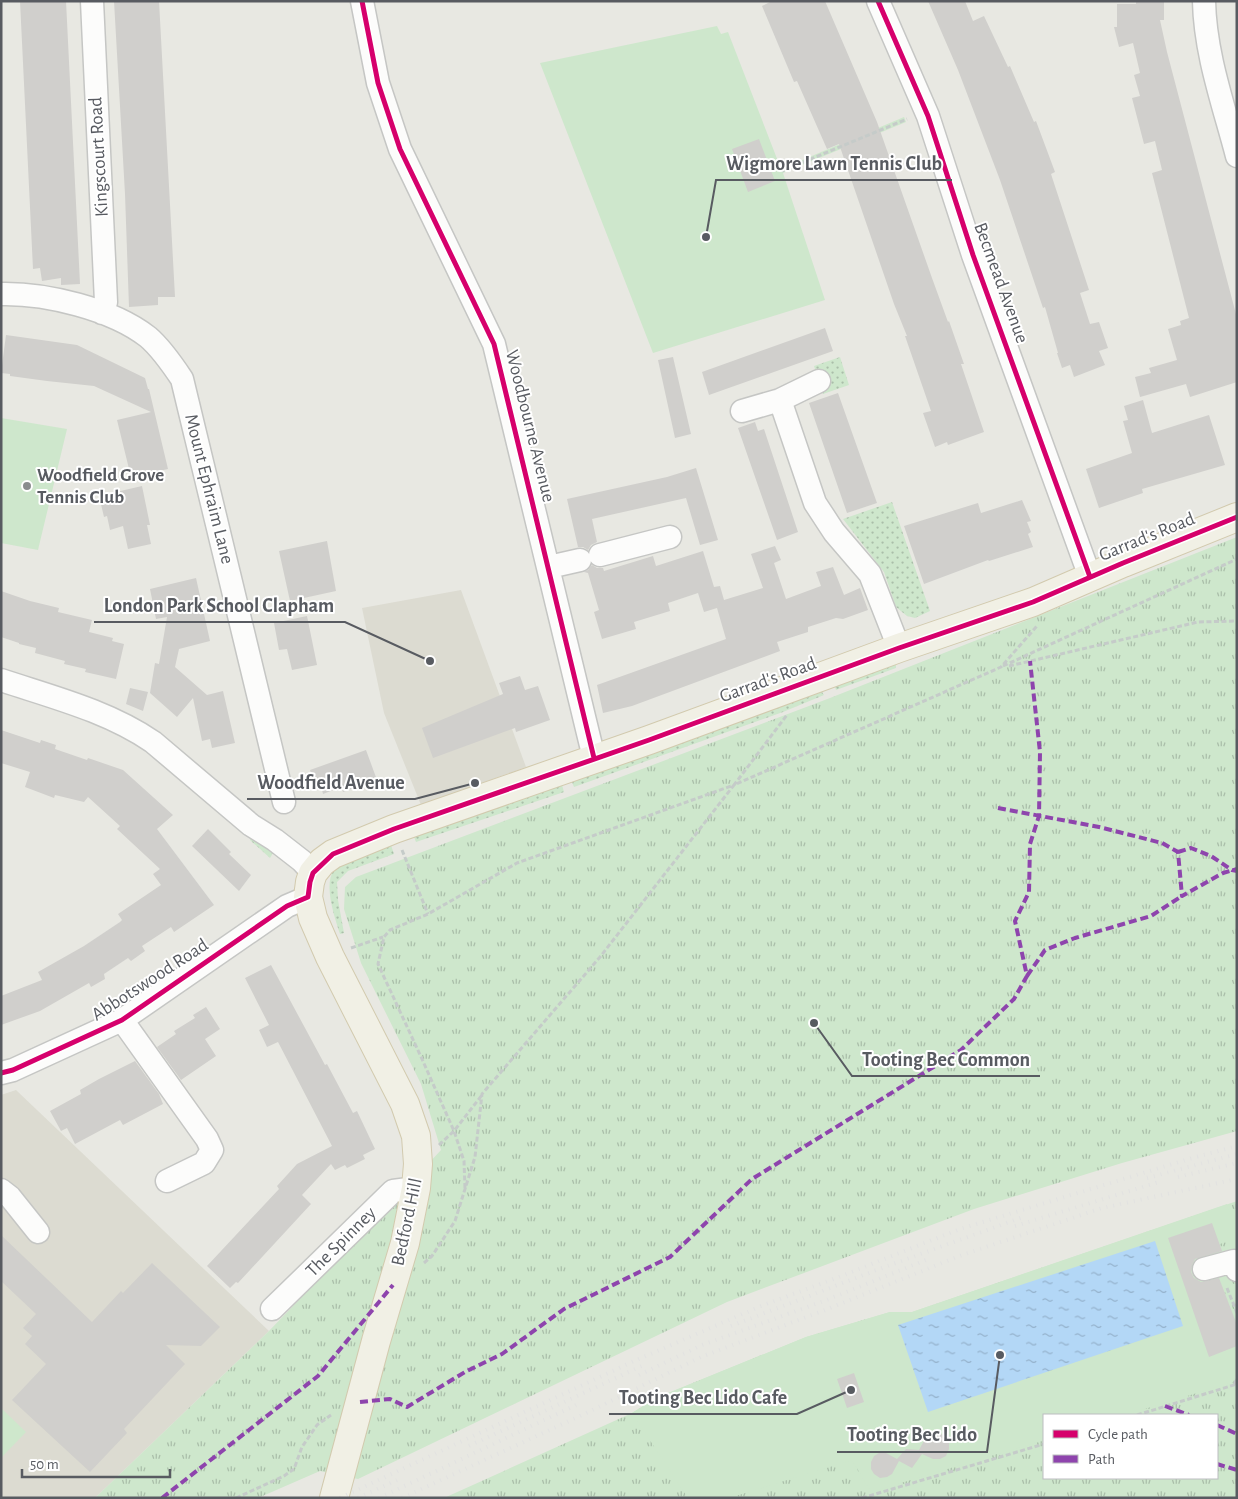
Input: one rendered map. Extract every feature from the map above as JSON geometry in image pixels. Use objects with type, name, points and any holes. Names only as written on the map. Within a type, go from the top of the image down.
[{"type":"main road","name":"Garrad's Road","points":[[311,885],[333,854],[394,829],[650,740],[899,648],[1033,602],[1237,517]]},
{"type":"main road","name":"Bedford Hill","points":[[311,885],[313,918],[330,957],[405,1104],[416,1136],[417,1176],[405,1243],[336,1493]]},
{"type":"street","name":"Kingscourt Road","points":[[92,1],[106,302],[102,313]]},
{"type":"street","name":"Woodbourne Avenue","points":[[362,1],[378,83],[400,149],[494,344],[594,758]]},
{"type":"street","name":"Becmead Avenue","points":[[878,1],[928,116],[974,255],[1090,577]]},
{"type":"street","points":[[1204,1],[1208,47],[1237,156]]},
{"type":"street","name":"Mount Ephraim Lane","points":[[1,294],[51,299],[83,305],[117,319],[147,337],[171,363],[182,379],[284,802]]},
{"type":"street","points":[[742,411],[780,400],[819,381]]},
{"type":"street","points":[[780,400],[815,503],[834,532],[870,574],[899,648]]},
{"type":"street","points":[[549,567],[670,537]]},
{"type":"street","points":[[1,680],[117,720],[139,732],[250,825],[302,861],[311,885]]},
{"type":"street","name":"Abbotswood Road","points":[[1,1073],[14,1070],[122,1020],[287,906],[311,885]]},
{"type":"street","points":[[122,1020],[207,1139],[212,1150],[204,1162],[166,1181]]},
{"type":"street","name":"The Spinney","points":[[272,1309],[393,1191],[417,1176]]},
{"type":"street","points":[[1,1190],[10,1197],[38,1232]]},
{"type":"street","points":[[1204,1269],[1234,1261],[1237,1270]]},
{"type":"path","points":[[782,172],[908,119]]},
{"type":"path","points":[[464,1191],[464,1161],[454,1131],[378,964],[384,937],[390,930],[428,914],[517,863],[734,784],[1001,667],[1237,559]]},
{"type":"path","points":[[1001,667],[1198,622],[1237,621]]},
{"type":"path","points":[[1001,667],[1041,622]]},
{"type":"path","points":[[417,1176],[482,1094],[600,957],[788,713]]},
{"type":"path","points":[[401,846],[428,914]]},
{"type":"path","points":[[345,951],[384,937]]},
{"type":"path","points":[[393,1285],[432,1256],[455,1221],[475,1157],[482,1094]]},
{"type":"path","points":[[1139,1414],[1235,1385],[1237,1378]]},
{"type":"path","points":[[236,1498],[289,1473],[294,1469],[302,1447],[317,1425],[340,1409],[360,1402]]},
{"type":"path","points":[[862,1498],[1043,1444]]},
{"type":"shaded area","points":[[461,590],[526,767],[421,805],[384,713],[362,608]]},
{"type":"shaded area","points":[[16,1090],[269,1331],[95,1498],[1,1498],[1,1095]]},
{"type":"green space","points":[[717,26],[721,34],[728,32],[781,169],[904,117],[906,122],[783,173],[825,300],[653,353],[540,63]]},
{"type":"green space","points":[[840,357],[849,385],[823,394],[814,366]]},
{"type":"green space","name":"Woodfield Grove Tennis Club","points":[[1,418],[67,429],[38,550],[1,543]]},
{"type":"green space","points":[[892,502],[930,611],[915,618],[907,616],[896,607],[884,572],[843,519]]},
{"type":"green space","points":[[1237,537],[1237,1131],[1122,1163],[974,1209],[727,1302],[358,1479],[320,1471],[258,1498],[95,1498],[269,1331],[441,1150],[421,1084],[361,963],[344,909],[345,887],[356,877],[830,698]]},
{"type":"green space","points":[[896,664],[896,668],[836,690],[835,687]]},
{"type":"green space","points":[[822,692],[824,695],[783,712],[574,787],[572,782]]},
{"type":"green space","points":[[562,785],[564,792],[416,842],[414,837]]},
{"type":"green space","points":[[252,836],[273,853],[270,858],[250,840]]},
{"type":"green space","points":[[390,842],[394,854],[348,871],[337,882],[344,933],[340,934],[330,893],[331,876],[334,870],[352,858]]},
{"type":"green space","points":[[1237,1201],[1237,1498],[444,1498],[632,1413],[656,1398],[806,1337],[890,1312],[912,1312]]},
{"type":"green space","points":[[1227,1204],[1237,1231],[1237,1238],[1220,1244],[1222,1251],[1200,1258],[1208,1283],[1220,1280],[1237,1328],[1237,1372],[1233,1382],[1128,1414],[1043,1414],[1043,1440],[871,1492],[852,1460],[729,1498],[688,1498],[632,1413],[656,1398],[806,1337],[890,1312],[912,1312]]},
{"type":"green space","points":[[1,1408],[26,1432],[1,1458]]},
{"type":"water","points":[[1155,1241],[1183,1326],[928,1412],[898,1325]]},
{"type":"building","points":[[20,1],[66,1],[80,284],[61,285],[61,278],[42,281],[40,268],[33,269]]},
{"type":"building","points":[[114,1],[159,1],[175,297],[158,297],[158,305],[129,307],[125,194]]},
{"type":"building","points":[[772,1],[825,1],[877,122],[964,364],[961,364],[984,432],[948,445],[947,442],[935,447],[923,413],[931,411],[905,336],[907,336],[894,304],[839,144],[827,149],[797,81],[794,82],[762,6]]},
{"type":"building","points":[[928,1],[965,1],[973,21],[984,16],[1008,67],[1010,66],[1034,122],[1036,121],[1055,172],[1051,174],[1089,290],[1080,293],[1090,324],[1099,322],[1108,348],[1099,351],[1105,365],[1074,377],[1070,365],[1062,368],[1045,307],[1043,308],[1000,180],[958,70]]},
{"type":"building","points":[[1136,1],[1164,1],[1164,20],[1160,20],[1167,52],[1237,318],[1237,382],[1190,397],[1186,384],[1140,397],[1135,377],[1151,373],[1149,368],[1177,360],[1168,329],[1181,325],[1180,321],[1189,318],[1152,173],[1162,170],[1155,141],[1144,144],[1132,98],[1140,96],[1134,75],[1140,73],[1133,43],[1119,47],[1114,27],[1117,27],[1117,4],[1136,4]]},
{"type":"building","points":[[759,139],[775,181],[748,192],[732,149]]},
{"type":"building","points":[[825,328],[833,351],[709,395],[702,372]]},
{"type":"building","points":[[6,335],[77,345],[145,378],[168,469],[131,477],[117,420],[151,412],[94,386],[10,376],[10,374],[1,373]]},
{"type":"building","points":[[673,357],[691,434],[675,438],[658,360]]},
{"type":"building","points":[[838,393],[877,503],[847,513],[809,403]]},
{"type":"building","points":[[1143,400],[1152,433],[1209,415],[1225,465],[1142,489],[1143,493],[1099,508],[1086,469],[1132,453],[1123,421],[1128,420],[1124,406]]},
{"type":"building","points":[[755,422],[758,431],[764,429],[798,532],[777,540],[738,428]]},
{"type":"building","points":[[696,468],[718,540],[700,545],[686,498],[592,519],[597,542],[591,545],[588,550],[578,547],[567,499],[667,477]]},
{"type":"building","points":[[142,486],[150,525],[147,525],[151,544],[128,549],[123,526],[110,530],[107,516],[104,517],[99,496]]},
{"type":"building","points":[[1022,500],[1031,521],[1027,522],[1031,532],[1028,534],[1033,547],[988,560],[924,584],[904,526],[978,503],[981,513]]},
{"type":"building","points":[[327,541],[336,591],[290,601],[279,551]]},
{"type":"building","points":[[775,546],[781,560],[774,563],[786,599],[821,586],[816,572],[833,567],[844,595],[860,588],[868,610],[843,619],[836,618],[808,627],[808,632],[777,642],[780,651],[632,706],[603,713],[597,685],[726,639],[717,608],[704,612],[698,593],[668,603],[670,611],[634,622],[636,629],[602,639],[594,612],[599,610],[588,573],[584,572],[592,565],[597,568],[603,568],[604,571],[653,556],[656,566],[703,551],[714,587],[720,586],[724,600],[763,588],[751,554]]},
{"type":"building","points":[[196,578],[210,641],[179,649],[175,667],[207,695],[223,691],[235,743],[212,748],[210,739],[202,741],[193,698],[177,717],[150,693],[155,663],[159,664],[167,617],[156,619],[150,589]]},
{"type":"building","points":[[1,591],[59,608],[58,612],[92,620],[89,632],[113,638],[112,641],[124,644],[116,679],[85,672],[86,669],[64,664],[65,661],[35,653],[36,648],[1,637]]},
{"type":"building","points":[[307,616],[317,665],[292,670],[287,649],[279,650],[274,623]]},
{"type":"building","points":[[520,676],[525,690],[538,686],[550,720],[516,732],[515,728],[433,758],[422,728],[503,694],[499,683]]},
{"type":"building","points":[[130,688],[148,692],[143,711],[126,704]]},
{"type":"building","points":[[1,730],[40,743],[41,740],[56,745],[55,749],[123,770],[173,815],[157,829],[214,905],[174,932],[171,927],[142,946],[145,951],[131,961],[128,958],[104,974],[105,979],[91,987],[89,983],[40,1011],[1,1025],[1,996],[42,980],[38,972],[84,946],[120,922],[122,920],[118,914],[161,885],[153,874],[160,869],[117,829],[120,826],[88,797],[84,802],[55,795],[54,798],[25,787],[30,772],[1,763]]},
{"type":"building","points":[[366,750],[377,780],[343,792],[341,787],[323,794],[321,786],[316,788],[310,770]]},
{"type":"building","points":[[208,829],[231,852],[229,854],[251,875],[239,891],[192,846]]},
{"type":"building","points":[[271,965],[353,1113],[357,1111],[375,1149],[363,1155],[365,1159],[347,1168],[345,1165],[335,1170],[331,1164],[302,1195],[311,1204],[238,1283],[236,1282],[230,1288],[207,1266],[279,1189],[277,1186],[297,1164],[332,1146],[278,1042],[267,1047],[259,1030],[269,1025],[245,978]]},
{"type":"building","points":[[206,1007],[220,1029],[205,1039],[216,1056],[181,1080],[157,1047],[176,1034],[174,1031],[195,1018],[193,1015]]},
{"type":"building","points":[[135,1061],[159,1094],[163,1104],[123,1125],[120,1120],[75,1144],[67,1128],[61,1131],[50,1111],[81,1094],[80,1090]]},
{"type":"building","points":[[1212,1223],[1222,1251],[1195,1259],[1191,1272],[1194,1278],[1201,1282],[1219,1278],[1237,1325],[1237,1346],[1209,1357],[1168,1238]]},
{"type":"building","points":[[1,1235],[92,1322],[121,1291],[123,1293],[152,1263],[220,1327],[201,1346],[166,1345],[185,1364],[124,1429],[127,1433],[90,1472],[12,1400],[46,1364],[25,1344],[32,1336],[23,1328],[36,1314],[1,1281]]},
{"type":"building","points":[[854,1373],[864,1402],[847,1408],[837,1379]]},
{"type":"building","points":[[932,1433],[939,1433],[945,1436],[949,1442],[946,1456],[940,1459],[933,1459],[922,1454],[912,1468],[899,1461],[892,1474],[887,1477],[880,1478],[874,1474],[871,1469],[871,1462],[874,1456],[879,1453],[886,1453],[897,1459],[906,1449],[919,1450],[926,1437]]},
{"type":"railway","points":[[340,1498],[632,1362],[761,1306],[960,1229],[1237,1146]]},
{"type":"railway","points":[[1147,1178],[1237,1154]]},
{"type":"railway","points":[[1178,1177],[1237,1163]]},
{"type":"railway","points":[[402,1498],[578,1417],[701,1357],[962,1255],[1102,1208],[1237,1179]]},
{"type":"railway","points":[[1015,1226],[1159,1182]]},
{"type":"railway","points":[[731,1326],[882,1268],[1023,1217]]},
{"type":"railway","points":[[639,1375],[702,1345],[824,1301],[931,1258]]},
{"type":"railway","points":[[469,1446],[646,1364]]},
{"type":"railway","points":[[379,1498],[576,1405]]},
{"type":"railway","points":[[358,1498],[397,1480]]},
{"type":"marked path","points":[[360,1402],[390,1399],[407,1407],[465,1372],[502,1354],[564,1309],[670,1257],[752,1179],[961,1050],[1014,999],[1027,976],[1015,921],[1029,892],[1030,844],[1039,816],[1040,752],[1030,661]]},
{"type":"marked path","points":[[998,808],[1099,827],[1162,843],[1178,852],[1182,896],[1223,873],[1237,869]]},
{"type":"marked path","points":[[1178,852],[1191,848],[1211,856],[1232,870],[1237,871]]},
{"type":"marked path","points":[[1027,976],[1045,950],[1075,938],[1151,916],[1182,896]]},
{"type":"marked path","points":[[162,1498],[318,1376],[393,1285]]},
{"type":"marked path","points":[[1165,1406],[1186,1414]]},
{"type":"marked path","points":[[1218,1425],[1237,1434]]},
{"type":"marked path","points":[[1218,1464],[1237,1470]]},
{"type":"cycle path","points":[[362,1],[378,83],[400,149],[494,344],[594,758]]},
{"type":"cycle path","points":[[878,1],[928,116],[973,255],[1090,577]]},
{"type":"cycle path","points":[[1,1073],[13,1070],[122,1020],[287,906],[308,897],[313,873],[333,854],[394,829],[649,740],[899,648],[1033,602],[1237,517]]},
{"type":"place","name":"Wigmore Lawn Tennis Club","points":[[706,237]]},
{"type":"place","name":"Woodfield Grove Tennis Club","points":[[27,486]]},
{"type":"place","name":"London Park School Clapham","points":[[430,661]]},
{"type":"place","name":"Woodfield Avenue","points":[[475,783]]},
{"type":"place","name":"Tooting Bec Common","points":[[814,1023]]},
{"type":"place","name":"Tooting Bec Lido","points":[[1000,1355]]},
{"type":"place","name":"Tooting Bec Lido Cafe","points":[[851,1390]]}]
